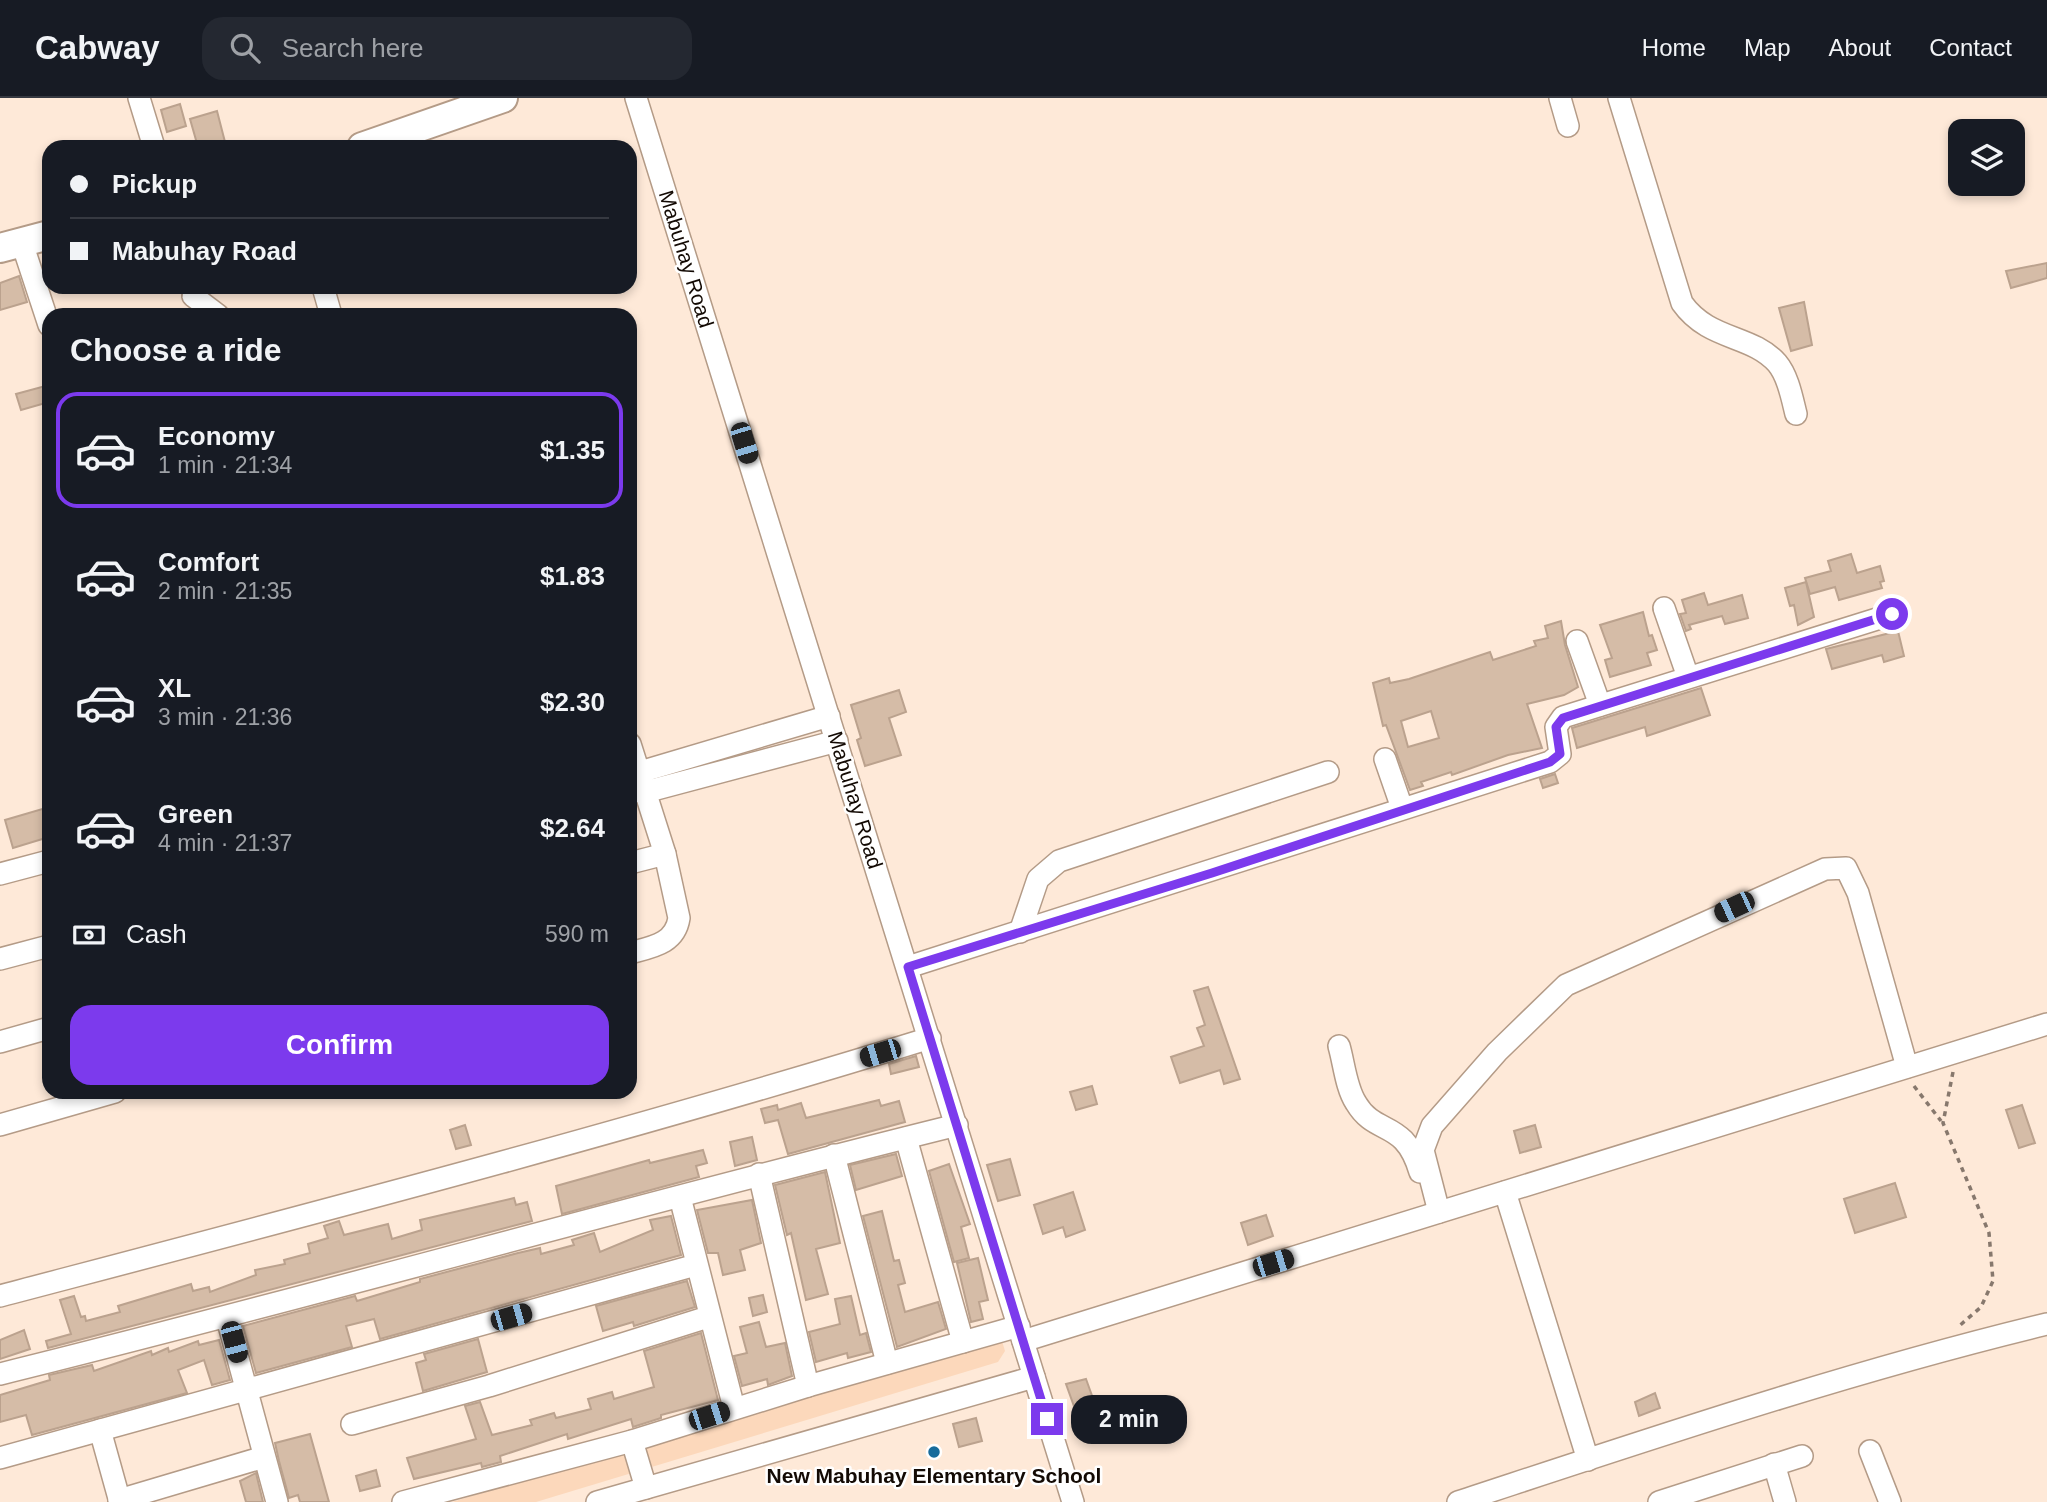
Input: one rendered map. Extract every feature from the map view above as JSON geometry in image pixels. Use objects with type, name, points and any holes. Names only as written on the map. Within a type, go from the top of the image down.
[{"type":"main road","points":[[382,140],[503,98]]},
{"type":"main road","points":[[11,246],[42,237]]},
{"type":"street","points":[[139,98],[151,140]]},
{"type":"street","name":"Mabuhay Road","points":[[636,98],[1073,1502]]},
{"type":"street","points":[[1560,98],[1568,126]]},
{"type":"street","points":[[1619,98],[1682,303],[1694,320],[1712,331],[1741,341],[1777,363],[1787,383],[1796,414]]},
{"type":"street","points":[[11,246],[42,310]]},
{"type":"street","points":[[1664,608],[1688,677]]},
{"type":"street","points":[[908,967],[1212,873],[1402,808],[1550,762],[1560,754],[1556,727],[1558,721],[1600,705],[1892,614]]},
{"type":"street","points":[[1577,641],[1600,705]]},
{"type":"street","points":[[637,783],[704,764],[829,716]]},
{"type":"street","points":[[704,764],[837,741]]},
{"type":"street","points":[[1385,760],[1402,808]]},
{"type":"street","points":[[1020,932],[1038,879],[1059,861],[1328,772]]},
{"type":"street","points":[[637,785],[665,854],[679,918],[677,928],[668,940],[637,951]]},
{"type":"street","points":[[637,861],[665,854]]},
{"type":"street","points":[[0,874],[42,863]]},
{"type":"street","points":[[1435,1213],[1423,1150],[1432,1126],[1497,1052],[1566,985],[1825,869],[1846,868],[1858,893],[1903,1069]]},
{"type":"street","points":[[0,959],[42,948]]},
{"type":"street","points":[[403,1502],[632,1441],[734,1408],[963,1342],[1021,1334],[1505,1192],[2047,1024]]},
{"type":"street","points":[[0,1042],[42,1030]]},
{"type":"street","points":[[0,1296],[388,1195],[757,1091],[930,1038]]},
{"type":"street","points":[[1339,1046],[1355,1103],[1369,1118],[1402,1135],[1412,1149],[1435,1213]]},
{"type":"street","points":[[0,1125],[86,1099]]},
{"type":"street","points":[[0,1374],[227,1318],[759,1174],[957,1125]]},
{"type":"street","points":[[905,1138],[963,1342]]},
{"type":"street","points":[[834,1155],[887,1363]]},
{"type":"street","points":[[759,1174],[808,1386]]},
{"type":"street","points":[[1505,1192],[1588,1460]]},
{"type":"street","points":[[680,1197],[708,1317],[734,1408]]},
{"type":"street","points":[[0,1458],[696,1265]]},
{"type":"street","points":[[352,1424],[501,1383],[708,1317]]},
{"type":"street","points":[[227,1318],[277,1502]]},
{"type":"street","points":[[1458,1502],[1948,1348],[2047,1324]]},
{"type":"street","points":[[597,1502],[1034,1377]]},
{"type":"street","points":[[100,1430],[119,1501],[264,1457]]},
{"type":"street","points":[[632,1441],[646,1489]]},
{"type":"street","points":[[1870,1451],[1890,1502]]},
{"type":"street","points":[[1659,1502],[1684,1498],[1802,1456]]},
{"type":"street","points":[[1774,1464],[1785,1502]]},
{"type":"path","points":[[1943,1123],[1949,1081],[1962,1051]]},
{"type":"path","points":[[1903,1069],[1943,1123],[1989,1233],[1993,1281],[1981,1307],[1957,1328],[1948,1348]]},
{"type":"shaded area","points":[[989,1339],[1002,1341],[1005,1351],[998,1362],[536,1502],[452,1502]]},
{"type":"building","points":[[180,104],[186,126],[167,132],[161,110]]},
{"type":"building","points":[[217,111],[224,140],[196,140],[190,119]]},
{"type":"building","points":[[2047,263],[2047,278],[2011,288],[2006,271]]},
{"type":"building","points":[[19,276],[27,302],[0,310],[0,283]]},
{"type":"building","points":[[1804,302],[1812,345],[1791,351],[1779,308]]},
{"type":"building","points":[[42,387],[42,404],[21,410],[16,394]]},
{"type":"building","points":[[1851,554],[1857,573],[1880,566],[1884,581],[1880,582],[1882,588],[1839,600],[1835,587],[1810,594],[1805,578],[1831,571],[1828,561]]},
{"type":"building","points":[[1806,582],[1814,617],[1798,625],[1794,605],[1790,606],[1785,588]]},
{"type":"building","points":[[1704,593],[1708,605],[1742,595],[1748,618],[1725,624],[1722,616],[1689,625],[1691,629],[1686,631],[1680,614],[1686,613],[1682,600]]},
{"type":"building","points":[[1643,612],[1649,636],[1652,635],[1657,650],[1647,653],[1651,665],[1610,677],[1605,660],[1612,658],[1600,625]]},
{"type":"building","points":[[1561,621],[1565,645],[1578,687],[1564,695],[1527,704],[1542,748],[1508,755],[1452,775],[1451,772],[1421,782],[1423,786],[1410,790],[1386,725],[1383,726],[1373,683],[1389,678],[1390,683],[1409,679],[1490,652],[1493,660],[1536,646],[1534,641],[1548,638],[1545,626]],"holes":[[[1431,711],[1439,738],[1408,747],[1401,721]]]},
{"type":"building","points":[[1898,631],[1904,656],[1884,662],[1882,655],[1832,669],[1826,649]]},
{"type":"building","points":[[1701,688],[1710,715],[1647,736],[1645,727],[1577,748],[1572,728]]},
{"type":"building","points":[[899,690],[906,712],[889,718],[901,755],[865,766],[857,740],[861,738],[851,705]]},
{"type":"building","points":[[1555,774],[1558,783],[1543,788],[1540,779]]},
{"type":"building","points":[[42,809],[42,839],[13,848],[5,820]]},
{"type":"building","points":[[1208,987],[1240,1079],[1224,1084],[1220,1070],[1180,1083],[1171,1057],[1204,1046],[1197,1028],[1205,1025],[1194,991]]},
{"type":"building","points":[[916,1056],[919,1067],[891,1074],[889,1064]]},
{"type":"building","points":[[1092,1086],[1097,1104],[1076,1110],[1070,1092]]},
{"type":"building","points":[[879,1100],[881,1106],[899,1101],[905,1122],[788,1154],[778,1120],[765,1123],[761,1109],[777,1105],[778,1110],[801,1103],[806,1118]]},
{"type":"building","points":[[2022,1105],[2035,1143],[2019,1148],[2006,1110]]},
{"type":"building","points":[[465,1125],[471,1145],[456,1149],[450,1130]]},
{"type":"building","points":[[1535,1125],[1541,1147],[1520,1153],[1514,1131]]},
{"type":"building","points":[[752,1137],[757,1160],[735,1166],[730,1142]]},
{"type":"building","points":[[703,1150],[707,1163],[696,1166],[699,1177],[562,1214],[556,1186],[649,1160],[650,1163]]},
{"type":"building","points":[[896,1154],[902,1176],[856,1190],[850,1165]]},
{"type":"building","points":[[1010,1159],[1020,1195],[998,1201],[987,1165]]},
{"type":"building","points":[[949,1164],[970,1224],[961,1227],[969,1258],[954,1262],[929,1171]]},
{"type":"building","points":[[825,1172],[840,1243],[816,1249],[828,1294],[806,1300],[791,1233],[787,1235],[775,1185]]},
{"type":"building","points":[[1895,1183],[1906,1217],[1855,1233],[1844,1199]]},
{"type":"building","points":[[1073,1192],[1085,1230],[1066,1237],[1063,1227],[1043,1234],[1034,1205]]},
{"type":"building","points":[[514,1198],[516,1205],[527,1202],[532,1221],[48,1348],[46,1341],[71,1334],[60,1300],[74,1296],[81,1317],[85,1316],[86,1321],[120,1312],[118,1306],[191,1284],[193,1291],[209,1287],[210,1292],[256,1275],[255,1270],[285,1264],[284,1260],[310,1253],[308,1244],[328,1238],[324,1226],[339,1221],[344,1235],[388,1224],[392,1239],[422,1230],[420,1220]]},
{"type":"building","points":[[752,1200],[761,1243],[740,1250],[745,1270],[723,1275],[718,1253],[708,1253],[697,1210]]},
{"type":"building","points":[[882,1211],[894,1261],[899,1260],[905,1283],[898,1285],[905,1312],[938,1302],[946,1329],[897,1347],[863,1216]]},
{"type":"building","points":[[1266,1215],[1273,1236],[1248,1245],[1241,1223]]},
{"type":"building","points":[[671,1216],[681,1255],[380,1339],[374,1319],[346,1326],[352,1347],[256,1373],[243,1326],[355,1296],[357,1301],[420,1282],[420,1279],[518,1253],[540,1248],[541,1254],[574,1245],[572,1240],[594,1233],[600,1252],[653,1230],[650,1220]]},
{"type":"building","points":[[978,1258],[988,1300],[979,1302],[983,1319],[971,1322],[957,1263]]},
{"type":"building","points":[[687,1281],[695,1307],[634,1326],[633,1322],[603,1331],[596,1306]]},
{"type":"building","points":[[763,1295],[767,1312],[753,1316],[749,1298]]},
{"type":"building","points":[[851,1296],[860,1335],[866,1333],[871,1352],[848,1358],[847,1353],[816,1362],[809,1332],[840,1324],[835,1299]]},
{"type":"building","points":[[759,1322],[766,1347],[785,1343],[792,1376],[768,1385],[767,1379],[742,1386],[734,1356],[747,1353],[740,1327]]},
{"type":"building","points":[[24,1330],[30,1349],[0,1359],[0,1340]]},
{"type":"building","points":[[701,1333],[718,1400],[661,1415],[661,1418],[633,1427],[631,1419],[568,1439],[567,1434],[500,1456],[501,1462],[482,1467],[481,1463],[414,1479],[407,1458],[476,1439],[465,1406],[480,1402],[492,1435],[532,1425],[530,1420],[554,1413],[556,1418],[591,1409],[588,1399],[612,1392],[614,1399],[654,1387],[644,1351]]},
{"type":"building","points":[[478,1339],[487,1372],[423,1391],[416,1363],[426,1360],[424,1354]]},
{"type":"building","points":[[219,1340],[230,1380],[212,1385],[204,1360],[178,1370],[187,1393],[32,1435],[26,1415],[0,1422],[0,1395],[50,1380],[49,1375],[92,1365],[94,1371],[151,1351],[152,1355],[198,1341],[199,1345]]},
{"type":"building","points":[[1086,1379],[1095,1404],[1075,1409],[1066,1384]]},
{"type":"building","points":[[1655,1393],[1660,1408],[1639,1416],[1635,1402]]},
{"type":"building","points":[[976,1418],[982,1441],[959,1447],[953,1424]]},
{"type":"building","points":[[310,1434],[329,1502],[300,1502],[298,1495],[289,1498],[275,1443]]},
{"type":"building","points":[[376,1470],[380,1486],[360,1491],[356,1476]]},
{"type":"building","points":[[256,1473],[263,1502],[246,1502],[240,1481]]},
{"type":"place","name":"New Mabuhay Elementary School","points":[[934,1452]]},
{"type":"route","points":[[1047,1419],[908,967],[1212,873],[1402,808],[1550,762],[1560,754],[1556,727],[1558,721],[1563,718],[1892,614]]}]
